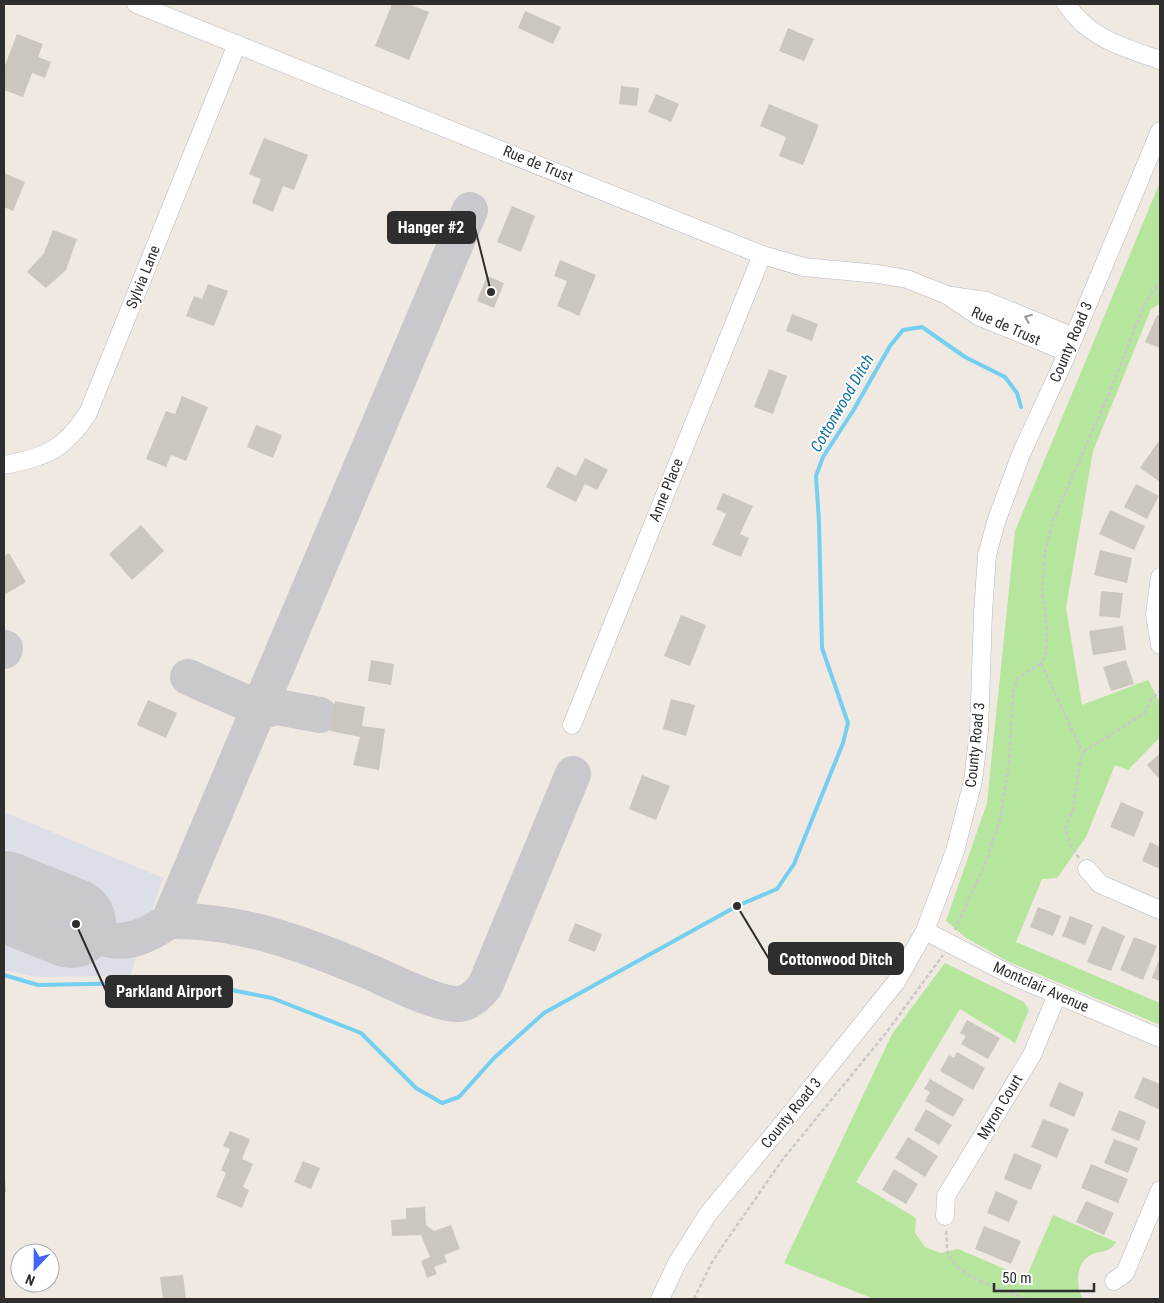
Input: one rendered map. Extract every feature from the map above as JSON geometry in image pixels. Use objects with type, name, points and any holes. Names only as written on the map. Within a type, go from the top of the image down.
[{"type":"street","name":"Rue de Trust","points":[[136,4],[762,255],[804,267],[878,274],[907,279],[947,296],[980,317],[1070,344]]},
{"type":"street","points":[[1066,4],[1082,24],[1100,37],[1160,60]]},
{"type":"street","name":"Sylvia Lane","points":[[4,465],[49,453],[76,432],[88,413],[236,44]]},
{"type":"street","name":"County Road 3","points":[[660,1299],[677,1263],[708,1214],[896,982],[925,931],[955,851],[973,781],[979,731],[987,556],[996,522],[1021,454],[1070,344],[1160,131]]},
{"type":"street","name":"Anne Place","points":[[572,725],[762,255]]},
{"type":"street","points":[[1160,577],[1155,614],[1160,645]]},
{"type":"street","points":[[1087,869],[1100,884],[1160,910]]},
{"type":"street","name":"Montclair Avenue","points":[[925,931],[1011,975],[1160,1038]]},
{"type":"street","name":"Myron Court","points":[[945,1216],[946,1196],[1032,1055],[1056,995]]},
{"type":"street","points":[[1114,1281],[1126,1273],[1160,1190]]},
{"type":"path","points":[[954,932],[985,864],[1000,819],[1009,763],[1013,691],[1018,678],[1041,663],[1046,656],[1048,647],[1047,627],[1042,592],[1045,552],[1054,518],[1112,387],[1144,305],[1160,284]]},
{"type":"path","points":[[1041,663],[1084,752]]},
{"type":"path","points":[[1087,869],[1070,846],[1065,829],[1073,808],[1081,755],[1144,714],[1152,698],[1160,692]]},
{"type":"path","points":[[694,1299],[712,1262],[783,1159],[881,1040],[942,959],[944,953]]},
{"type":"path","points":[[945,1216],[949,1257],[957,1267],[968,1275],[1026,1299]]},
{"type":"shaded area","points":[[4,812],[163,878],[130,976],[38,977],[4,970]]},
{"type":"green space","points":[[1160,182],[1160,304],[1151,309],[1093,451],[1066,608],[1082,705],[1148,680],[1160,703],[1160,737],[1128,770],[1115,765],[1086,837],[1057,878],[1042,879],[1016,942],[1160,1003],[1160,1025],[1007,961],[965,937],[946,921],[987,803],[1015,531]]},
{"type":"green space","points":[[945,963],[1024,1002],[1029,1010],[1015,1043],[960,1009],[856,1182],[916,1218],[915,1233],[925,1247],[941,1253],[958,1249],[1026,1278],[1053,1215],[1116,1242],[1110,1249],[1089,1256],[1081,1265],[1078,1282],[1083,1299],[874,1299],[784,1263],[892,1034]]},
{"type":"building","points":[[392,4],[408,4],[429,12],[409,60],[375,46]]},
{"type":"building","points":[[525,11],[561,27],[553,44],[518,28]]},
{"type":"building","points":[[788,28],[814,39],[804,61],[779,51]]},
{"type":"building","points":[[17,34],[43,44],[38,57],[51,62],[45,78],[32,73],[23,97],[4,90],[4,68]]},
{"type":"building","points":[[621,86],[639,88],[637,106],[619,104]]},
{"type":"building","points":[[656,94],[679,104],[671,122],[648,112]]},
{"type":"building","points":[[769,104],[819,125],[803,165],[779,156],[786,137],[760,126]]},
{"type":"building","points":[[264,138],[308,155],[294,190],[283,186],[273,212],[252,203],[261,179],[249,174]]},
{"type":"building","points":[[4,173],[25,182],[13,211],[4,207]]},
{"type":"building","points":[[512,206],[535,216],[521,252],[497,242]]},
{"type":"building","points":[[53,230],[77,239],[66,270],[46,288],[27,272],[44,253]]},
{"type":"building","points":[[560,260],[596,275],[579,316],[557,306],[567,281],[554,276]]},
{"type":"building","points":[[487,276],[504,283],[494,308],[477,301]]},
{"type":"building","points":[[208,284],[228,291],[214,326],[186,316],[194,296],[202,299]]},
{"type":"building","points":[[792,314],[818,324],[812,341],[786,331]]},
{"type":"building","points":[[1157,315],[1160,316],[1160,348],[1145,342]]},
{"type":"building","points":[[769,369],[787,376],[773,414],[754,407]]},
{"type":"building","points":[[182,396],[208,407],[186,461],[171,455],[166,467],[146,459],[166,411],[175,414]]},
{"type":"building","points":[[256,425],[282,435],[273,458],[247,447]]},
{"type":"building","points":[[1158,442],[1160,443],[1160,482],[1140,468]]},
{"type":"building","points":[[585,458],[608,470],[597,490],[585,484],[576,502],[546,487],[557,466],[576,476]]},
{"type":"building","points":[[1136,484],[1159,496],[1147,519],[1124,507]]},
{"type":"building","points":[[723,493],[753,506],[740,534],[749,538],[741,557],[712,545],[726,514],[716,509]]},
{"type":"building","points":[[1110,510],[1145,526],[1134,550],[1099,534]]},
{"type":"building","points":[[141,525],[164,551],[132,580],[109,554]]},
{"type":"building","points":[[1100,550],[1132,558],[1127,583],[1094,575]]},
{"type":"building","points":[[9,553],[26,582],[4,595],[4,556]]},
{"type":"building","points":[[1101,591],[1123,593],[1120,618],[1099,616]]},
{"type":"building","points":[[681,615],[706,625],[690,666],[664,656]]},
{"type":"building","points":[[1123,626],[1126,650],[1093,655],[1089,631]]},
{"type":"building","points":[[371,660],[394,664],[391,685],[368,681]]},
{"type":"building","points":[[1126,660],[1134,684],[1111,691],[1103,667]]},
{"type":"building","points":[[671,699],[695,705],[686,736],[663,729]]},
{"type":"building","points":[[148,700],[177,713],[166,738],[137,725]]},
{"type":"building","points":[[335,701],[365,707],[362,726],[385,729],[379,770],[353,765],[360,737],[330,731]]},
{"type":"building","points":[[1160,753],[1160,780],[1147,765]]},
{"type":"building","points":[[642,775],[670,786],[656,820],[629,809]]},
{"type":"building","points":[[1121,802],[1144,812],[1134,837],[1110,827]]},
{"type":"building","points":[[1150,842],[1160,847],[1160,869],[1142,861]]},
{"type":"building","points":[[1038,907],[1061,916],[1053,936],[1030,927]]},
{"type":"building","points":[[1070,916],[1093,925],[1085,945],[1062,936]]},
{"type":"building","points":[[575,923],[602,934],[595,952],[568,941]]},
{"type":"building","points":[[1102,926],[1125,936],[1111,971],[1087,962]]},
{"type":"building","points":[[1134,937],[1157,946],[1143,980],[1120,970]]},
{"type":"building","points":[[1160,957],[1160,981],[1152,978]]},
{"type":"building","points":[[967,1020],[1000,1038],[988,1059],[961,1044],[966,1036],[960,1033]]},
{"type":"building","points":[[957,1052],[985,1068],[973,1090],[940,1071],[949,1055],[954,1058]]},
{"type":"building","points":[[1143,1077],[1160,1084],[1160,1110],[1134,1098]]},
{"type":"building","points":[[930,1079],[964,1099],[953,1117],[925,1101],[930,1092],[924,1089]]},
{"type":"building","points":[[1059,1082],[1084,1093],[1074,1117],[1049,1106]]},
{"type":"building","points":[[926,1109],[952,1125],[939,1145],[914,1130]]},
{"type":"building","points":[[1119,1110],[1146,1121],[1139,1141],[1111,1130]]},
{"type":"building","points":[[1043,1119],[1069,1129],[1057,1158],[1031,1147]]},
{"type":"building","points":[[230,1131],[250,1139],[242,1159],[253,1164],[243,1187],[249,1190],[242,1208],[216,1197],[226,1173],[221,1170],[230,1149],[223,1146]]},
{"type":"building","points":[[908,1137],[938,1156],[925,1177],[895,1158]]},
{"type":"building","points":[[1114,1139],[1138,1148],[1128,1173],[1104,1163]]},
{"type":"building","points":[[1014,1153],[1042,1165],[1031,1190],[1004,1179]]},
{"type":"building","points":[[303,1161],[320,1168],[311,1189],[294,1182]]},
{"type":"building","points":[[1091,1164],[1128,1179],[1118,1203],[1081,1188]]},
{"type":"building","points":[[894,1169],[918,1184],[906,1204],[882,1190]]},
{"type":"building","points":[[4,1176],[6,1192],[4,1193]]},
{"type":"building","points":[[996,1191],[1018,1201],[1009,1222],[987,1213]]},
{"type":"building","points":[[1086,1201],[1114,1213],[1104,1235],[1076,1222]]},
{"type":"building","points":[[425,1207],[426,1225],[434,1231],[451,1225],[460,1249],[444,1255],[447,1262],[434,1267],[437,1274],[427,1278],[421,1261],[430,1257],[421,1235],[392,1236],[391,1220],[406,1219],[406,1208]]},
{"type":"building","points":[[984,1226],[1021,1241],[1011,1264],[975,1249]]},
{"type":"building","points":[[183,1275],[186,1299],[163,1299],[160,1277]]},
{"type":"waterway","name":"Cottonwood Ditch","points":[[4,975],[38,985],[191,982],[272,998],[361,1033],[416,1088],[442,1103],[459,1097],[494,1058],[544,1013],[737,906],[777,889],[794,864],[843,743],[848,723],[822,648],[816,476],[823,457],[853,411],[890,346],[903,330],[922,327],[965,357],[1005,377],[1017,393],[1021,407]]},
{"type":"taxiway","points":[[71,923],[99,937],[121,941],[146,935],[169,921],[470,210]]},
{"type":"taxiway","points":[[188,677],[258,708]]},
{"type":"taxiway","points":[[256,713],[277,707],[320,715]]},
{"type":"taxiway","points":[[169,921],[195,921],[220,924],[270,935],[320,952],[412,991],[448,1003],[461,1004],[476,996],[485,986],[573,774]]},
{"type":"runway","points":[[4,896],[71,923]]},
{"type":"place","name":"Hanger #2","points":[[491,292]]},
{"type":"place","name":"Cottonwood Ditch","points":[[737,906]]},
{"type":"place","name":"Parkland Airport","points":[[76,924]]}]
